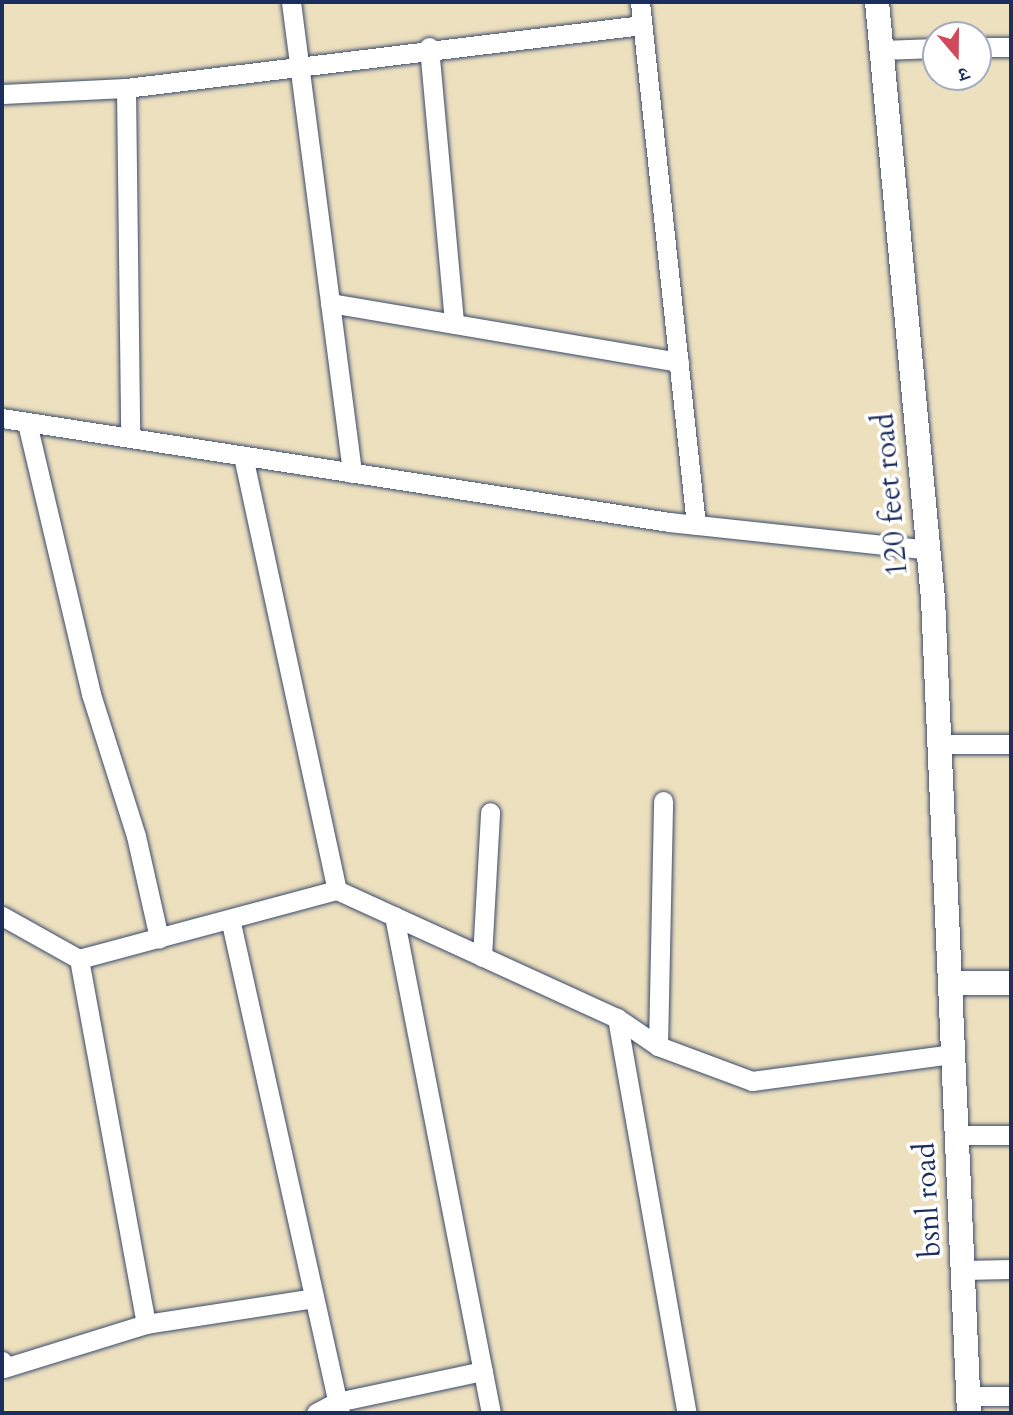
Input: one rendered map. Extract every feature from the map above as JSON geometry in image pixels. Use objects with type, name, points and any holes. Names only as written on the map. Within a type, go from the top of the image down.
[{"type":"street","points":[[291,2],[352,472]]},
{"type":"street","points":[[639,2],[696,525]]},
{"type":"street","name":"120 feet road","points":[[877,2],[929,550],[950,983]]},
{"type":"street","points":[[2,94],[126,88],[429,47],[642,25]]},
{"type":"street","points":[[429,47],[454,324]]},
{"type":"street","points":[[992,47],[1011,47]]},
{"type":"street","points":[[881,50],[922,49]]},
{"type":"street","points":[[126,88],[130,438]]},
{"type":"street","points":[[330,303],[679,362]]},
{"type":"street","points":[[2,418],[696,525],[929,550]]},
{"type":"street","points":[[27,422],[91,694],[136,836],[159,938]]},
{"type":"street","points":[[243,456],[337,890]]},
{"type":"street","points":[[939,744],[1011,744]]},
{"type":"street","points":[[659,1045],[663,801]]},
{"type":"street","points":[[482,957],[490,812]]},
{"type":"street","points":[[2,916],[79,959],[231,923],[337,890],[617,1018],[659,1045],[751,1081],[953,1054]]},
{"type":"street","points":[[394,916],[491,1413]]},
{"type":"street","points":[[231,923],[338,1407]]},
{"type":"street","points":[[79,959],[146,1324]]},
{"type":"street","points":[[950,983],[1011,983]]},
{"type":"street","name":"bsnl road","points":[[950,983],[969,1405]]},
{"type":"street","points":[[617,1018],[687,1413]]},
{"type":"street","points":[[956,1135],[1011,1135]]},
{"type":"street","points":[[962,1270],[1011,1269]]},
{"type":"street","points":[[2,1362],[4,1368],[146,1324],[314,1298]]},
{"type":"street","points":[[316,1413],[482,1371]]},
{"type":"street","points":[[969,1405],[1011,1396]]}]
